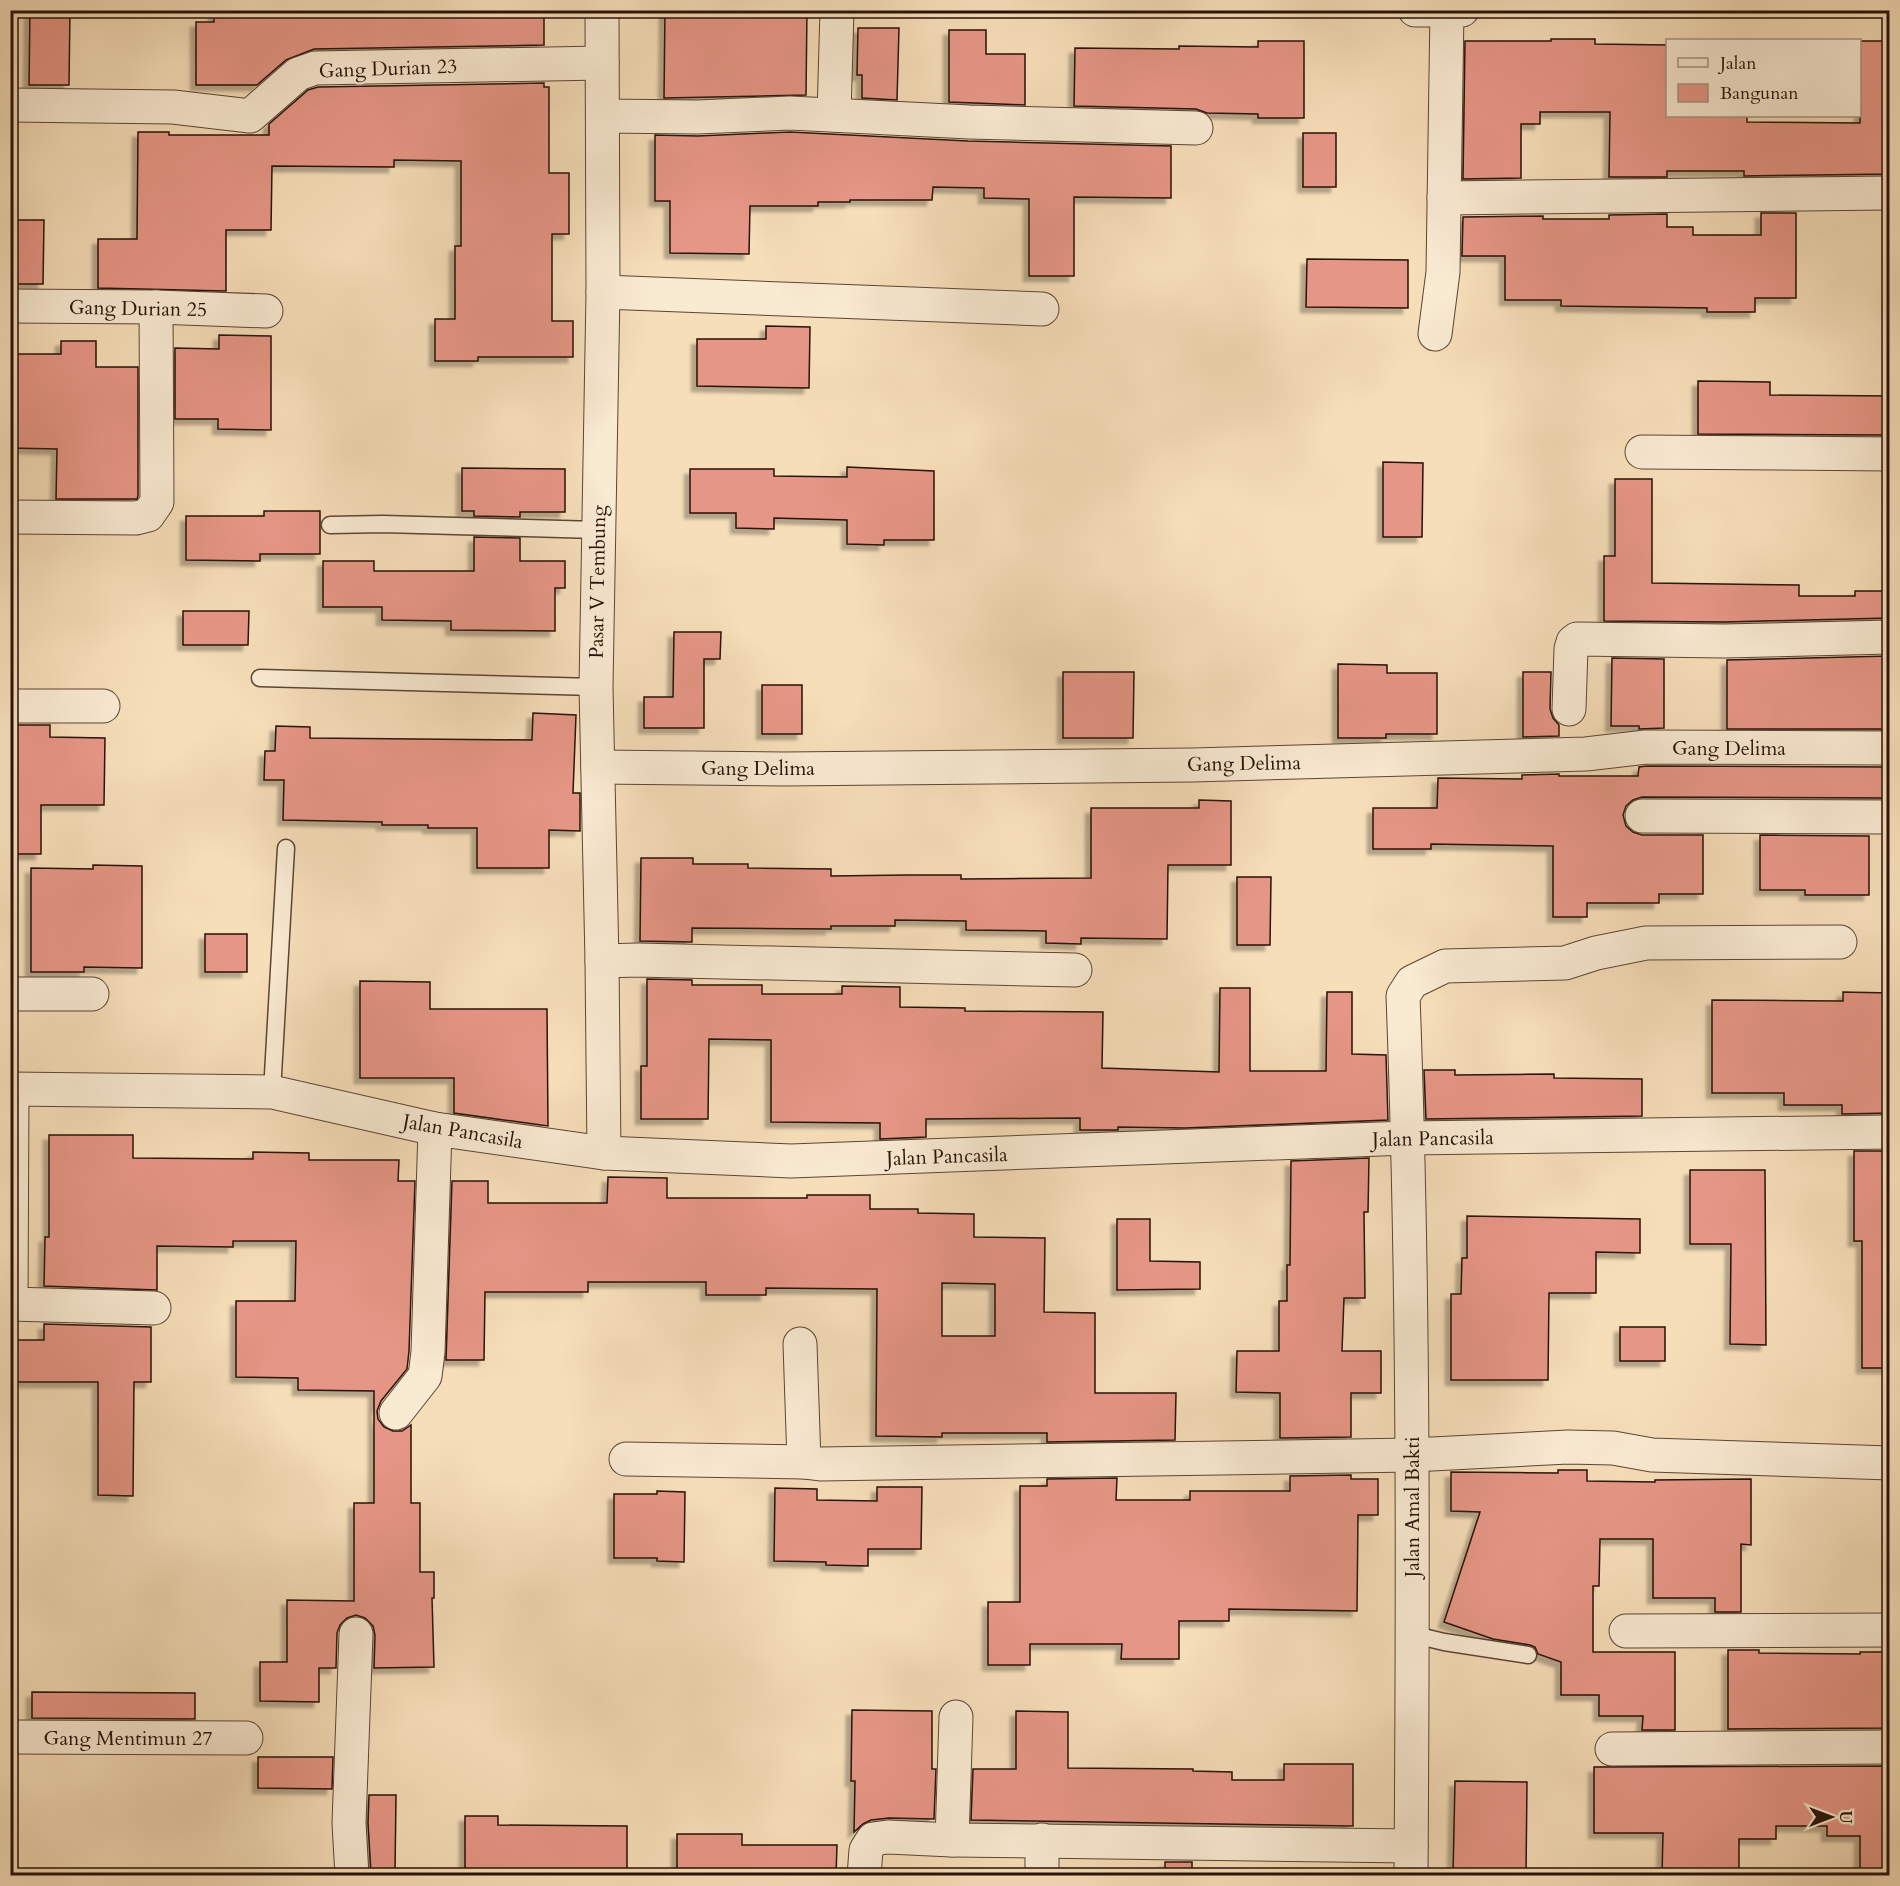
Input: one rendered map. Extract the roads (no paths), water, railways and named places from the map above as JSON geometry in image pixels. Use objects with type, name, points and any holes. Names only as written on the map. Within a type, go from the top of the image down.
[{"type":"street","name":"Pasar V Tembung","points":[[602,10],[603,291],[596,687],[604,1153]]},
{"type":"street","points":[[834,115],[837,10]]},
{"type":"street","points":[[1414,10],[1462,10]]},
{"type":"street","points":[[1435,334],[1443,272],[1447,11]]},
{"type":"street","name":"Gang Durian 23","points":[[10,105],[173,106],[250,116],[298,74],[315,68],[602,63]]},
{"type":"street","points":[[603,116],[697,117],[790,113],[969,122],[1196,128]]},
{"type":"street","points":[[1444,198],[1890,193]]},
{"type":"street","points":[[603,291],[1042,309]]},
{"type":"street","name":"Gang Durian 25","points":[[10,306],[156,307],[266,311]]},
{"type":"street","points":[[10,517],[136,518],[148,515],[156,502],[156,307]]},
{"type":"street","points":[[1642,452],[1890,454]]},
{"type":"street","points":[[1569,709],[1571,649],[1573,642],[1577,639],[1724,641],[1890,637]]},
{"type":"street","points":[[10,706],[103,706]]},
{"type":"street","name":"Gang Delima","points":[[598,767],[784,769],[1194,765],[1586,754],[1646,747],[1890,747]]},
{"type":"street","points":[[1642,816],[1890,817]]},
{"type":"street","name":"Jalan Amal Bakti","points":[[1411,1861],[1412,1455],[1403,996],[1412,982],[1445,966],[1565,963],[1596,953],[1646,943],[1840,942]]},
{"type":"street","points":[[602,961],[1076,970]]},
{"type":"street","points":[[10,994],[92,994]]},
{"type":"street","points":[[11,1089],[11,1304],[154,1308]]},
{"type":"street","name":"Jalan Pancasila","points":[[11,1089],[272,1092],[435,1129],[604,1153],[791,1161],[1407,1138],[1890,1132]]},
{"type":"street","points":[[396,1413],[424,1376],[428,1352],[435,1129]]},
{"type":"street","points":[[800,1344],[804,1462]]},
{"type":"street","points":[[626,1459],[838,1464],[1412,1455],[1568,1447],[1613,1448],[1652,1455],[1890,1463]]},
{"type":"street","points":[[1626,1631],[1890,1630]]},
{"type":"street","points":[[352,1875],[349,1822],[356,1634]]},
{"type":"street","points":[[952,1840],[956,1717]]},
{"type":"street","name":"Gang Mentimun 27","points":[[10,1737],[246,1738]]},
{"type":"street","points":[[1612,1749],[1890,1747]]},
{"type":"street","points":[[864,1875],[866,1850],[873,1839],[888,1837],[1042,1840],[1411,1861]]},
{"type":"street","points":[[1042,1840],[1042,1875]]},
{"type":"lane","points":[[330,525],[383,524],[597,530]]},
{"type":"lane","points":[[260,678],[596,687]]},
{"type":"lane","points":[[272,1092],[286,848]]},
{"type":"lane","points":[[1411,1634],[1444,1642],[1528,1655]]}]
